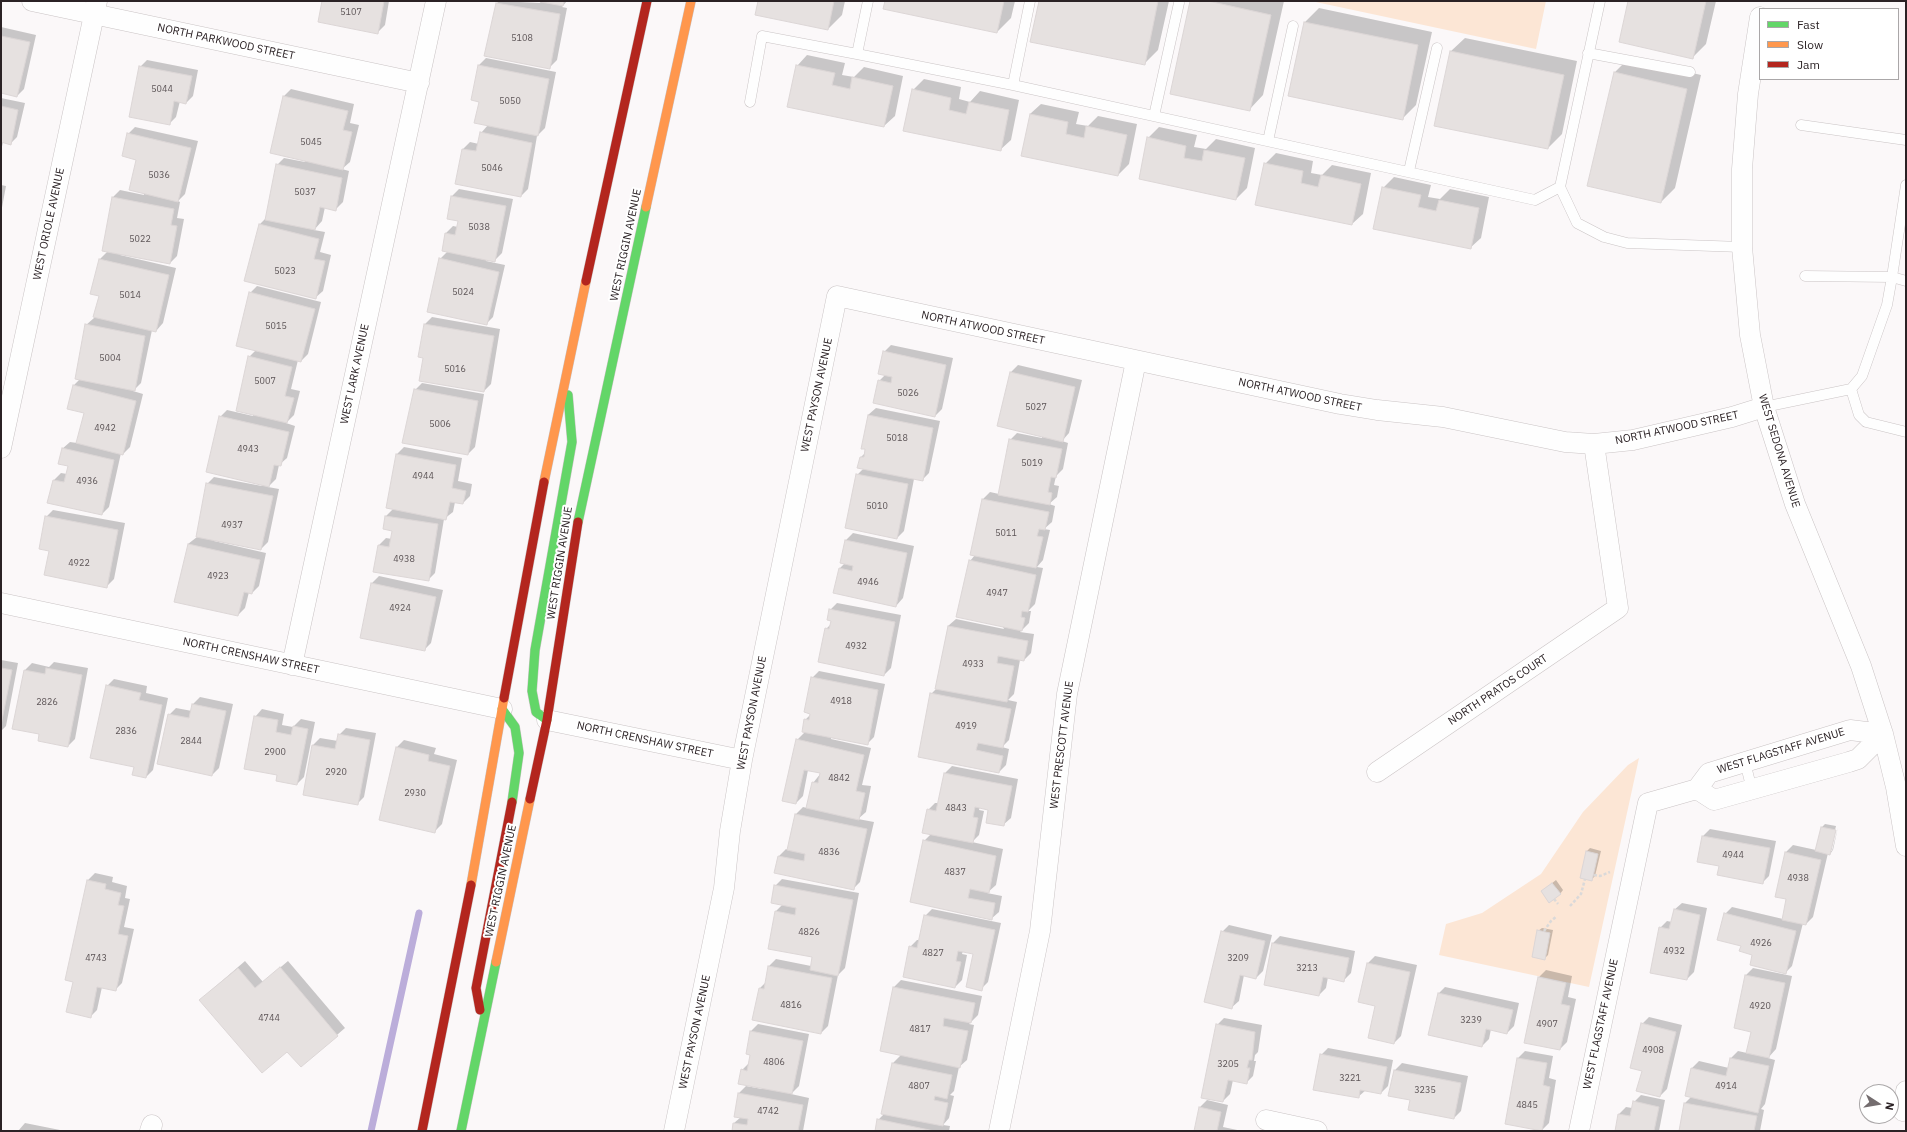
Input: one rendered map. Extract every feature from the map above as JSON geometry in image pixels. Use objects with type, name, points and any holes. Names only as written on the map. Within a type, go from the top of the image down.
[{"type":"main road","points":[[422,1131],[459,949],[549,453],[647,1]]},
{"type":"main road","name":"WEST RIGGIN AVENUE","points":[[461,1131],[547,720],[577,526],[691,1]]},
{"type":"main road","points":[[547,720],[536,712],[532,691],[535,650],[572,442],[566,374]]},
{"type":"main road","points":[[483,1030],[476,988],[517,777],[519,753],[515,727],[502,709]]},
{"type":"street","name":"NORTH PARKWOOD STREET","points":[[32,1],[95,8],[419,83]]},
{"type":"street","name":"WEST LARK AVENUE","points":[[292,665],[436,1]]},
{"type":"street","name":"WEST ORIOLE AVENUE","points":[[1,448],[95,8]]},
{"type":"street","name":"WEST SEDONA AVENUE","points":[[1759,23],[1752,64],[1744,131],[1741,176],[1742,247],[1750,336],[1764,407],[1795,504],[1858,659],[1884,734],[1896,788],[1906,846]]},
{"type":"street","name":"NORTH ATWOOD STREET","points":[[838,296],[1340,404],[1377,410],[1443,416],[1565,442],[1594,444],[1633,440],[1732,417],[1764,407]]},
{"type":"street","name":"WEST PAYSON AVENUE","points":[[674,1131],[724,888],[730,831],[742,760],[838,296]]},
{"type":"street","name":"WEST PRESCOTT AVENUE","points":[[999,1131],[1040,931],[1067,694],[1136,361]]},
{"type":"street","name":"NORTH PRATOS COURT","points":[[1377,772],[1618,608],[1594,444]]},
{"type":"street","name":"NORTH CRENSHAW STREET","points":[[1,603],[502,709]]},
{"type":"street","name":"NORTH CRENSHAW STREET","points":[[547,720],[742,760]]},
{"type":"street","name":"WEST FLAGSTAFF AVENUE","points":[[1579,1131],[1648,804],[1698,789],[1708,773],[1850,730],[1884,734]]},
{"type":"street","points":[[1698,789],[1714,800],[1858,759],[1884,734]]},
{"type":"street","points":[[1903,1111],[1906,1091]]},
{"type":"street","points":[[1266,1120],[1317,1131]]},
{"type":"lane","points":[[857,54],[868,1]]},
{"type":"lane","points":[[1013,85],[1030,1]]},
{"type":"lane","points":[[1600,1],[1560,187],[1577,223],[1604,237],[1628,242],[1742,247]]},
{"type":"lane","points":[[1154,116],[1179,3]]},
{"type":"lane","points":[[1268,141],[1292,26]]},
{"type":"lane","points":[[750,102],[762,36],[1013,85],[1535,200],[1560,187]]},
{"type":"lane","points":[[1409,172],[1437,48]]},
{"type":"lane","points":[[1588,53],[1690,72]]},
{"type":"lane","points":[[1802,125],[1906,140]]},
{"type":"lane","points":[[1764,407],[1851,389],[1862,376],[1887,305],[1906,185]]},
{"type":"lane","points":[[1805,276],[1892,277],[1906,281]]},
{"type":"lane","points":[[1851,389],[1859,415],[1866,422],[1906,432]]},
{"type":"lane","points":[[1745,762],[1752,790]]},
{"type":"path","points":[[1594,875],[1600,876],[1610,872]]},
{"type":"path","points":[[1570,906],[1581,894],[1586,879]]},
{"type":"path","points":[[1554,899],[1558,904]]},
{"type":"path","points":[[1544,931],[1551,921],[1557,916]]},
{"type":"shaded area","points":[[1311,1],[1546,1],[1536,49]]},
{"type":"shaded area","points":[[1639,758],[1589,987],[1439,955],[1446,924],[1482,913],[1541,874],[1583,812],[1628,765]]},
{"type":"building","points":[[322,1],[384,1],[378,34],[318,22]]},
{"type":"building","points":[[536,1],[564,1],[563,6]]},
{"type":"building","points":[[758,1],[834,1],[828,30],[755,15]]},
{"type":"building","points":[[885,1],[1004,1],[997,33],[883,9]]},
{"type":"building","points":[[1039,1],[1158,1],[1145,65],[1030,42]]},
{"type":"building","points":[[1190,1],[1208,1],[1271,15],[1250,111],[1170,94]]},
{"type":"building","points":[[1628,1],[1706,1],[1693,59],[1619,42]]},
{"type":"building","points":[[496,3],[560,14],[550,69],[484,56]]},
{"type":"building","points":[[1304,22],[1418,45],[1403,120],[1288,96]]},
{"type":"building","points":[[1,36],[30,42],[17,97],[1,93]]},
{"type":"building","points":[[1450,51],[1564,75],[1548,149],[1434,126]]},
{"type":"building","points":[[478,65],[549,79],[538,136],[474,123],[479,102],[471,100]]},
{"type":"building","points":[[796,65],[835,73],[832,85],[850,89],[852,77],[893,86],[884,127],[787,107]]},
{"type":"building","points":[[139,66],[192,76],[186,104],[174,101],[170,125],[129,117]]},
{"type":"building","points":[[1614,72],[1687,89],[1661,203],[1587,186]]},
{"type":"building","points":[[912,89],[951,98],[949,110],[966,114],[969,102],[1009,110],[1001,151],[903,131]]},
{"type":"building","points":[[283,96],[348,111],[343,130],[352,132],[343,170],[270,153]]},
{"type":"building","points":[[1,106],[18,110],[11,145],[1,142]]},
{"type":"building","points":[[1030,114],[1068,122],[1066,134],[1084,138],[1086,126],[1127,135],[1118,176],[1021,156]]},
{"type":"building","points":[[480,132],[532,143],[521,197],[455,184],[462,149],[476,151]]},
{"type":"building","points":[[127,133],[191,148],[178,202],[129,190],[136,160],[122,156]]},
{"type":"building","points":[[1147,137],[1186,146],[1184,158],[1202,161],[1204,150],[1245,158],[1236,200],[1139,179]]},
{"type":"building","points":[[1264,163],[1303,171],[1301,183],[1318,187],[1321,175],[1361,184],[1352,225],[1255,205]]},
{"type":"building","points":[[276,164],[342,178],[336,211],[320,207],[315,230],[265,220]]},
{"type":"building","points":[[1382,187],[1421,195],[1418,207],[1436,211],[1439,200],[1479,208],[1471,249],[1373,229]]},
{"type":"building","points":[[451,196],[506,206],[495,262],[442,251],[445,233],[455,235],[458,221],[447,219]]},
{"type":"building","points":[[112,197],[174,209],[171,225],[177,226],[170,264],[102,251]]},
{"type":"building","points":[[259,224],[319,239],[314,259],[325,261],[316,299],[244,281]]},
{"type":"building","points":[[439,258],[499,272],[487,325],[427,312]]},
{"type":"building","points":[[99,259],[169,275],[156,332],[93,317],[99,296],[90,294]]},
{"type":"building","points":[[249,292],[315,309],[301,362],[236,346]]},
{"type":"building","points":[[85,324],[145,336],[135,391],[75,379]]},
{"type":"building","points":[[424,324],[494,336],[484,392],[419,381],[423,358],[418,357]]},
{"type":"building","points":[[883,351],[946,365],[935,417],[873,403],[878,380],[891,383],[892,377],[878,374]]},
{"type":"building","points":[[248,356],[292,367],[285,396],[294,398],[287,423],[236,411]]},
{"type":"building","points":[[1010,372],[1075,387],[1063,442],[997,426]]},
{"type":"building","points":[[73,385],[136,401],[123,455],[76,443],[84,413],[67,409]]},
{"type":"building","points":[[414,389],[478,401],[468,455],[402,443]]},
{"type":"building","points":[[868,415],[933,428],[923,481],[857,468],[860,457],[864,457],[865,449],[861,449]]},
{"type":"building","points":[[219,416],[289,432],[281,466],[274,465],[269,487],[206,472]]},
{"type":"building","points":[[1009,439],[1062,449],[1056,478],[1051,477],[1048,492],[1052,493],[1050,505],[998,495]]},
{"type":"building","points":[[62,448],[114,460],[102,515],[47,503],[53,480],[64,482],[68,466],[58,464]]},
{"type":"building","points":[[396,454],[456,465],[452,488],[466,491],[463,504],[450,502],[446,520],[386,508]]},
{"type":"building","points":[[856,474],[908,484],[897,539],[845,528]]},
{"type":"building","points":[[206,483],[273,496],[261,550],[196,537]]},
{"type":"building","points":[[982,499],[1049,512],[1045,530],[1039,529],[1037,536],[1043,537],[1036,568],[970,555]]},
{"type":"building","points":[[45,516],[118,530],[107,588],[44,575],[49,551],[39,549]]},
{"type":"building","points":[[385,516],[438,524],[429,581],[373,572],[378,545],[389,547],[392,531],[383,529]]},
{"type":"building","points":[[845,540],[907,553],[896,607],[833,593],[839,568],[852,571],[853,566],[840,563]]},
{"type":"building","points":[[188,544],[260,560],[252,594],[244,592],[238,616],[174,602]]},
{"type":"building","points":[[969,560],[1036,575],[1028,612],[1022,611],[1021,617],[1025,618],[1022,631],[956,617]]},
{"type":"building","points":[[371,583],[436,597],[425,651],[360,638]]},
{"type":"building","points":[[829,609],[895,622],[884,676],[818,662],[825,628],[829,629],[831,621],[827,620]]},
{"type":"building","points":[[948,626],[1028,641],[1024,661],[998,656],[997,663],[1014,666],[1007,702],[935,689]]},
{"type":"building","points":[[1,668],[12,670],[1,725]]},
{"type":"building","points":[[46,668],[82,675],[68,747],[38,741],[39,734],[12,729],[24,670],[45,674]]},
{"type":"building","points":[[811,677],[878,690],[868,745],[802,732],[804,719],[809,720],[810,714],[804,712]]},
{"type":"building","points":[[106,685],[141,693],[139,700],[162,705],[146,778],[132,775],[134,767],[90,758]]},
{"type":"building","points":[[930,693],[1011,709],[1003,748],[978,743],[976,750],[1003,756],[999,773],[918,757]]},
{"type":"building","points":[[192,704],[226,711],[212,776],[157,764],[168,714],[189,718]]},
{"type":"building","points":[[254,716],[278,720],[276,732],[291,735],[293,726],[308,729],[297,785],[276,781],[277,775],[244,769]]},
{"type":"building","points":[[338,734],[370,740],[358,805],[303,795],[312,745],[335,749]]},
{"type":"building","points":[[796,739],[864,755],[856,791],[865,793],[859,820],[806,808],[812,782],[818,783],[820,773],[804,770],[796,804],[782,801]]},
{"type":"building","points":[[396,747],[429,755],[428,761],[450,766],[435,833],[379,820]]},
{"type":"building","points":[[944,773],[1012,786],[1004,826],[986,823],[988,810],[975,807],[973,817],[978,818],[973,843],[922,833],[927,809],[936,811]]},
{"type":"building","points":[[795,814],[867,829],[854,890],[774,873],[778,856],[804,861],[805,854],[787,850]]},
{"type":"building","points":[[1821,827],[1836,830],[1830,855],[1815,851]]},
{"type":"building","points":[[1702,836],[1770,848],[1763,884],[1717,875],[1719,866],[1697,862]]},
{"type":"building","points":[[923,840],[996,856],[989,893],[970,889],[968,898],[995,903],[992,920],[910,902]]},
{"type":"building","points":[[1586,851],[1598,854],[1592,881],[1580,878]]},
{"type":"building","points":[[1785,852],[1821,860],[1806,925],[1782,920],[1786,899],[1775,897]]},
{"type":"building","points":[[87,880],[106,884],[105,889],[121,893],[118,905],[124,906],[118,934],[128,936],[116,991],[97,987],[91,1018],[66,1012],[73,982],[65,980]]},
{"type":"building","points":[[1552,883],[1561,894],[1549,903],[1541,891]]},
{"type":"building","points":[[774,885],[853,900],[838,976],[810,970],[812,957],[768,949],[775,911],[795,915],[796,908],[771,903]]},
{"type":"building","points":[[1674,909],[1700,915],[1687,980],[1650,973],[1659,927],[1669,929]]},
{"type":"building","points":[[1724,913],[1796,931],[1786,974],[1750,965],[1752,955],[1739,951],[1741,946],[1717,940]]},
{"type":"building","points":[[924,915],[995,930],[982,991],[966,987],[973,954],[958,951],[956,961],[961,962],[955,988],[903,977],[909,946],[917,948]]},
{"type":"building","points":[[1537,930],[1550,933],[1545,960],[1532,957]]},
{"type":"building","points":[[1221,931],[1265,941],[1256,979],[1240,975],[1232,1009],[1204,1002]]},
{"type":"building","points":[[1272,943],[1349,958],[1344,982],[1323,977],[1319,996],[1264,985]]},
{"type":"building","points":[[1367,963],[1410,972],[1394,1044],[1368,1038],[1375,1006],[1358,1002]]},
{"type":"building","points":[[768,966],[832,978],[821,1034],[752,1020],[759,988],[764,989]]},
{"type":"building","points":[[280,967],[338,1036],[301,1067],[287,1052],[262,1073],[199,1000],[238,968],[255,988]]},
{"type":"building","points":[[1745,975],[1785,983],[1769,1058],[1746,1053],[1751,1032],[1734,1028]]},
{"type":"building","points":[[1538,977],[1566,983],[1561,1004],[1570,1006],[1560,1050],[1524,1043]]},
{"type":"building","points":[[893,987],[975,1003],[971,1023],[944,1018],[943,1026],[968,1031],[960,1068],[880,1051]]},
{"type":"building","points":[[1438,993],[1513,1010],[1507,1034],[1486,1029],[1482,1047],[1428,1035]]},
{"type":"building","points":[[1641,1023],[1676,1032],[1660,1097],[1636,1091],[1642,1071],[1630,1068]]},
{"type":"building","points":[[1216,1024],[1255,1032],[1252,1060],[1249,1060],[1247,1068],[1250,1068],[1247,1084],[1228,1080],[1223,1102],[1201,1098]]},
{"type":"building","points":[[750,1031],[803,1041],[792,1094],[738,1084],[741,1069],[747,1071],[750,1055],[746,1054]]},
{"type":"building","points":[[1320,1054],[1387,1067],[1381,1094],[1360,1090],[1359,1098],[1313,1090]]},
{"type":"building","points":[[1517,1058],[1547,1063],[1543,1085],[1550,1087],[1542,1131],[1505,1124]]},
{"type":"building","points":[[1730,1058],[1769,1066],[1758,1113],[1685,1096],[1691,1068],[1726,1076]]},
{"type":"building","points":[[892,1063],[952,1075],[947,1099],[935,1096],[934,1100],[948,1103],[943,1126],[881,1114]]},
{"type":"building","points":[[1394,1070],[1461,1083],[1454,1119],[1408,1110],[1410,1100],[1388,1096]]},
{"type":"building","points":[[738,1093],[803,1105],[798,1131],[732,1131],[733,1123],[747,1125],[748,1119],[734,1117]]},
{"type":"building","points":[[1633,1101],[1659,1107],[1654,1131],[1615,1131],[1618,1114],[1630,1116]]},
{"type":"building","points":[[1684,1103],[1757,1116],[1754,1131],[1679,1131]]},
{"type":"building","points":[[1199,1107],[1221,1112],[1217,1131],[1194,1131]]},
{"type":"building","points":[[877,1119],[934,1131],[875,1131]]},
{"type":"waterway","points":[[371,1131],[419,913]]},
{"type":"traffic: fast","points":[[578,522],[646,207]]},
{"type":"traffic: fast","points":[[547,720],[536,712],[532,691],[535,650],[572,442],[568,395]]},
{"type":"traffic: fast","points":[[502,709],[515,727],[519,753],[512,802]]},
{"type":"traffic: fast","points":[[461,1131],[496,962]]},
{"type":"traffic: slow","points":[[646,207],[691,1]]},
{"type":"traffic: slow","points":[[544,482],[586,281]]},
{"type":"traffic: slow","points":[[471,885],[504,698]]},
{"type":"traffic: slow","points":[[496,962],[530,799]]},
{"type":"traffic: jam","points":[[586,281],[647,1]]},
{"type":"traffic: jam","points":[[504,698],[544,482]]},
{"type":"traffic: jam","points":[[530,799],[547,720],[578,522]]},
{"type":"traffic: jam","points":[[480,1010],[476,988],[512,802]]},
{"type":"traffic: jam","points":[[422,1131],[471,885]]}]
